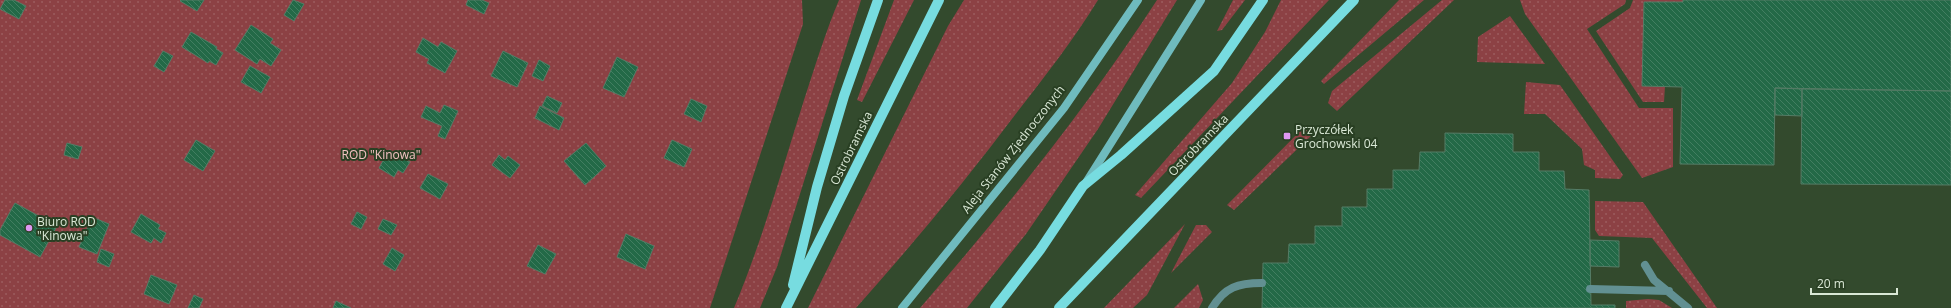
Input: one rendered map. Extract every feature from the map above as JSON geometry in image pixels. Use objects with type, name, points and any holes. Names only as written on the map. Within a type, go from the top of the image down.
[{"type":"main road","points":[[787,306],[818,187],[844,96],[878,0]]},
{"type":"main road","name":"Aleja Stanów Zjednoczonych","points":[[902,308],[1064,108],[1138,0]]},
{"type":"main road","points":[[995,308],[1040,250],[1083,186],[1201,0]]},
{"type":"main road","points":[[1083,186],[1121,155],[1214,71],[1263,0]]},
{"type":"main road","name":"Ostrobramska","points":[[1060,308],[1354,0]]},
{"type":"main road","name":"Ostrobramska","points":[[787,306],[939,1]]},
{"type":"lane","points":[[1645,265],[1654,280],[1688,308]]},
{"type":"lane","points":[[1212,308],[1219,295],[1234,286],[1247,283],[1262,283]]},
{"type":"lane","points":[[1590,289],[1669,291]]},
{"type":"green space","name":"ROD \"Kinowa\"","points":[[0,0],[802,0],[803,24],[710,308],[0,308]]},
{"type":"green space","points":[[839,0],[861,0],[777,267],[760,308],[734,308],[763,231],[816,63]]},
{"type":"green space","points":[[894,0],[914,0],[862,102],[857,100]]},
{"type":"green space","points":[[964,0],[1098,0],[1060,57],[979,161],[919,235],[856,308],[808,308],[948,26]]},
{"type":"green space","points":[[1157,0],[1177,0],[1098,129],[1026,234],[967,308],[920,308],[983,234],[1044,158],[1130,41]]},
{"type":"green space","points":[[1233,0],[1245,0],[1222,30],[1217,31]]},
{"type":"green space","points":[[1281,0],[1329,0],[1141,198],[1135,195],[1232,83],[1265,32]]},
{"type":"green space","points":[[1399,0],[1424,0],[1324,84],[1321,81]]},
{"type":"green space","points":[[1442,0],[1454,0],[1337,111],[1328,103],[1332,91]]},
{"type":"green space","points":[[1520,0],[1626,0],[1625,4],[1587,29],[1639,108],[1673,108],[1673,167],[1642,178],[1525,14]]},
{"type":"green space","points":[[1633,0],[1683,0],[1683,2],[1644,2],[1642,86],[1665,86],[1664,102],[1643,102],[1596,31],[1630,8]]},
{"type":"green space","points":[[1510,16],[1545,64],[1477,62],[1478,37]]},
{"type":"green space","points":[[1526,82],[1560,85],[1623,175],[1620,179],[1595,178],[1595,170],[1584,165],[1582,149],[1545,114],[1524,114]]},
{"type":"green space","points":[[1306,125],[1313,134],[1234,210],[1227,205]]},
{"type":"green space","points":[[1595,201],[1643,202],[1717,308],[1707,308],[1652,238],[1599,236],[1595,230]]},
{"type":"green space","points":[[1185,224],[1147,295],[1133,308],[1104,308]]},
{"type":"green space","points":[[1196,225],[1206,225],[1212,232],[1171,273]]},
{"type":"green space","points":[[1198,284],[1203,300],[1199,308],[1174,308]]},
{"type":"green space","points":[[1648,299],[1659,300],[1672,308],[1626,308],[1626,301]]},
{"type":"building","points":[[5,0],[14,0],[26,6],[19,19],[0,9]]},
{"type":"building","points":[[204,0],[197,11],[180,1]]},
{"type":"building","points":[[293,0],[304,4],[294,21],[284,15]]},
{"type":"building","points":[[468,0],[482,0],[489,3],[484,14],[466,5]]},
{"type":"building","points":[[1683,0],[1951,0],[1951,91],[1775,88],[1774,165],[1680,164],[1682,87],[1642,86],[1644,2],[1683,2]]},
{"type":"building","points":[[251,25],[273,39],[270,43],[281,50],[271,66],[260,59],[257,64],[235,50]]},
{"type":"building","points":[[191,32],[217,47],[216,49],[223,53],[216,65],[209,61],[208,63],[182,47]]},
{"type":"building","points":[[423,38],[438,47],[441,42],[457,51],[445,73],[427,63],[429,59],[416,52]]},
{"type":"building","points":[[163,51],[173,56],[164,72],[154,66]]},
{"type":"building","points":[[503,51],[528,63],[517,87],[491,76]]},
{"type":"building","points":[[617,57],[638,67],[624,97],[603,88]]},
{"type":"building","points":[[539,60],[550,66],[543,81],[532,76]]},
{"type":"building","points":[[250,66],[270,77],[261,93],[241,82]]},
{"type":"building","points":[[1775,88],[1802,89],[1802,116],[1775,115]]},
{"type":"building","points":[[1802,89],[1951,91],[1951,185],[1801,184]]},
{"type":"building","points":[[547,96],[562,103],[557,113],[542,106]]},
{"type":"building","points":[[691,99],[707,106],[701,122],[684,114]]},
{"type":"building","points":[[444,105],[458,111],[445,139],[438,136],[442,126],[421,117],[426,106],[440,113]]},
{"type":"building","points":[[540,106],[564,118],[559,130],[535,118]]},
{"type":"building","points":[[1445,133],[1513,134],[1513,152],[1539,152],[1539,171],[1564,171],[1565,189],[1589,190],[1591,305],[1615,305],[1615,308],[1262,308],[1263,263],[1288,263],[1289,244],[1315,244],[1315,226],[1342,226],[1342,207],[1367,207],[1367,189],[1393,189],[1393,170],[1419,170],[1420,152],[1445,152]]},
{"type":"building","points":[[196,140],[215,151],[203,171],[184,160]]},
{"type":"building","points":[[672,140],[692,149],[684,167],[664,158]]},
{"type":"building","points":[[67,143],[82,147],[78,159],[64,155]]},
{"type":"building","points":[[586,143],[606,166],[585,185],[564,161]]},
{"type":"building","points":[[389,150],[410,162],[403,173],[398,170],[394,177],[379,168]]},
{"type":"building","points":[[499,155],[505,160],[508,156],[520,165],[510,178],[492,165]]},
{"type":"building","points":[[428,174],[448,184],[440,199],[420,188]]},
{"type":"building","name":"Biuro ROD \"Kinowa\"","points":[[15,203],[57,226],[40,257],[0,235],[0,230]]},
{"type":"building","points":[[357,212],[367,217],[361,229],[351,224]]},
{"type":"building","points":[[141,214],[160,225],[158,229],[166,233],[161,243],[154,238],[151,243],[131,232]]},
{"type":"building","points":[[92,217],[109,224],[97,254],[79,247]]},
{"type":"building","points":[[383,219],[397,225],[391,235],[378,229]]},
{"type":"building","points":[[626,234],[654,246],[645,269],[617,257]]},
{"type":"building","points":[[1590,240],[1619,241],[1619,267],[1590,266]]},
{"type":"building","points":[[538,245],[556,254],[545,274],[527,266]]},
{"type":"building","points":[[392,248],[404,255],[395,271],[383,264]]},
{"type":"building","points":[[101,249],[114,254],[109,267],[97,262]]},
{"type":"building","points":[[151,275],[177,285],[169,304],[144,294]]},
{"type":"building","points":[[194,295],[203,299],[199,308],[188,308]]},
{"type":"building","points":[[336,301],[351,308],[333,308]]},
{"type":"place","name":"Przyczółek Grochowski 04","points":[[1287,136]]},
{"type":"place","name":"Biuro ROD \"Kinowa\"","points":[[29,228]]}]
